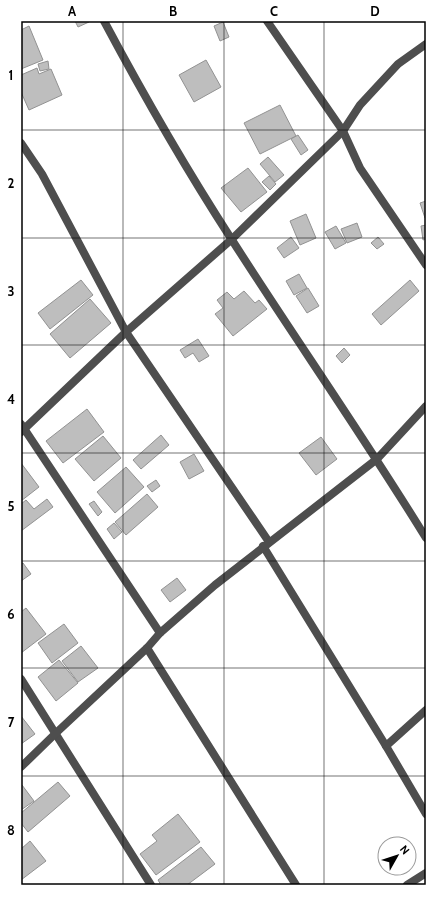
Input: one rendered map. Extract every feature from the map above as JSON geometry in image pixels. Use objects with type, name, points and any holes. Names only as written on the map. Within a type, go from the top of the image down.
[{"type":"street","points":[[104,21],[140,88],[232,240],[377,459],[426,538]]},
{"type":"street","points":[[267,21],[343,131],[360,168],[426,264]]},
{"type":"street","points":[[160,633],[22,428],[126,332],[232,240],[343,131],[360,105],[398,64],[426,44]]},
{"type":"street","points":[[21,143],[42,174],[126,332],[266,544],[426,814]]},
{"type":"street","points":[[21,767],[147,648],[160,633],[215,585],[266,544],[377,459],[426,406]]},
{"type":"street","points":[[147,648],[296,885]]},
{"type":"street","points":[[21,679],[151,885]]},
{"type":"street","points":[[386,746],[426,710]]},
{"type":"street","points":[[407,885],[426,873]]},
{"type":"building","points":[[75,21],[88,21],[89,22],[78,27]]},
{"type":"building","points":[[223,22],[229,37],[220,41],[214,26]]},
{"type":"building","points":[[29,26],[43,60],[21,69],[21,30]]},
{"type":"building","points":[[206,60],[221,87],[194,102],[179,75]]},
{"type":"building","points":[[48,61],[49,69],[40,71],[38,64]]},
{"type":"building","points":[[37,68],[39,74],[51,69],[62,95],[29,110],[21,92],[21,75]]},
{"type":"building","points":[[280,105],[296,136],[260,154],[244,123]]},
{"type":"building","points":[[298,135],[308,150],[301,155],[291,139]]},
{"type":"building","points":[[268,157],[284,175],[275,182],[260,164]]},
{"type":"building","points":[[248,168],[267,192],[241,212],[221,188]]},
{"type":"building","points":[[269,176],[276,184],[270,190],[262,182]]},
{"type":"building","points":[[426,201],[426,218],[425,218],[420,203]]},
{"type":"building","points":[[306,214],[316,238],[300,245],[290,221]]},
{"type":"building","points":[[357,223],[362,237],[347,243],[341,229]]},
{"type":"building","points":[[426,225],[426,239],[423,240],[421,226]]},
{"type":"building","points":[[336,226],[346,243],[335,249],[325,232]]},
{"type":"building","points":[[291,237],[299,248],[284,258],[277,248]]},
{"type":"building","points":[[378,237],[384,244],[377,249],[371,243]]},
{"type":"building","points":[[299,274],[307,288],[294,295],[286,281]]},
{"type":"building","points":[[81,280],[93,295],[50,329],[38,313]]},
{"type":"building","points":[[410,280],[419,291],[381,325],[372,314]]},
{"type":"building","points":[[308,288],[319,306],[307,313],[296,296]]},
{"type":"building","points":[[244,291],[255,303],[259,300],[267,309],[233,336],[215,314],[223,308],[217,300],[227,292],[234,299]]},
{"type":"building","points":[[90,299],[111,323],[70,358],[50,334]]},
{"type":"building","points":[[198,339],[209,356],[199,362],[193,353],[185,358],[180,350]]},
{"type":"building","points":[[344,348],[350,355],[342,363],[336,356]]},
{"type":"building","points":[[87,409],[104,432],[63,463],[46,441]]},
{"type":"building","points":[[161,435],[169,445],[141,469],[133,460]]},
{"type":"building","points":[[103,436],[121,458],[94,481],[75,459]]},
{"type":"building","points":[[321,437],[337,459],[316,475],[299,453]]},
{"type":"building","points":[[194,454],[204,471],[189,479],[180,462]]},
{"type":"building","points":[[21,463],[39,487],[21,501]]},
{"type":"building","points":[[126,467],[144,487],[115,513],[97,492]]},
{"type":"building","points":[[156,480],[160,486],[152,492],[147,486]]},
{"type":"building","points":[[147,494],[158,507],[126,535],[115,522]]},
{"type":"building","points":[[47,499],[53,507],[21,531],[21,504],[26,500],[34,509]]},
{"type":"building","points":[[94,501],[102,512],[98,516],[89,504]]},
{"type":"building","points":[[114,523],[122,532],[114,539],[107,529]]},
{"type":"building","points":[[23,563],[31,574],[21,581],[21,564]]},
{"type":"building","points":[[177,578],[186,590],[170,602],[161,590]]},
{"type":"building","points":[[26,608],[46,634],[21,653],[21,612]]},
{"type":"building","points":[[64,624],[78,643],[52,663],[38,643]]},
{"type":"building","points":[[81,646],[98,668],[78,682],[62,661]]},
{"type":"building","points":[[59,660],[78,683],[56,701],[38,677]]},
{"type":"building","points":[[21,716],[35,734],[21,744]]},
{"type":"building","points":[[58,782],[70,796],[28,832],[21,823],[21,813]]},
{"type":"building","points":[[22,785],[34,801],[21,810],[21,786]]},
{"type":"building","points":[[178,814],[200,842],[156,875],[140,854],[157,841],[152,835]]},
{"type":"building","points":[[30,841],[46,861],[21,880],[21,849]]},
{"type":"building","points":[[201,847],[215,864],[187,885],[161,885],[158,880]]}]
